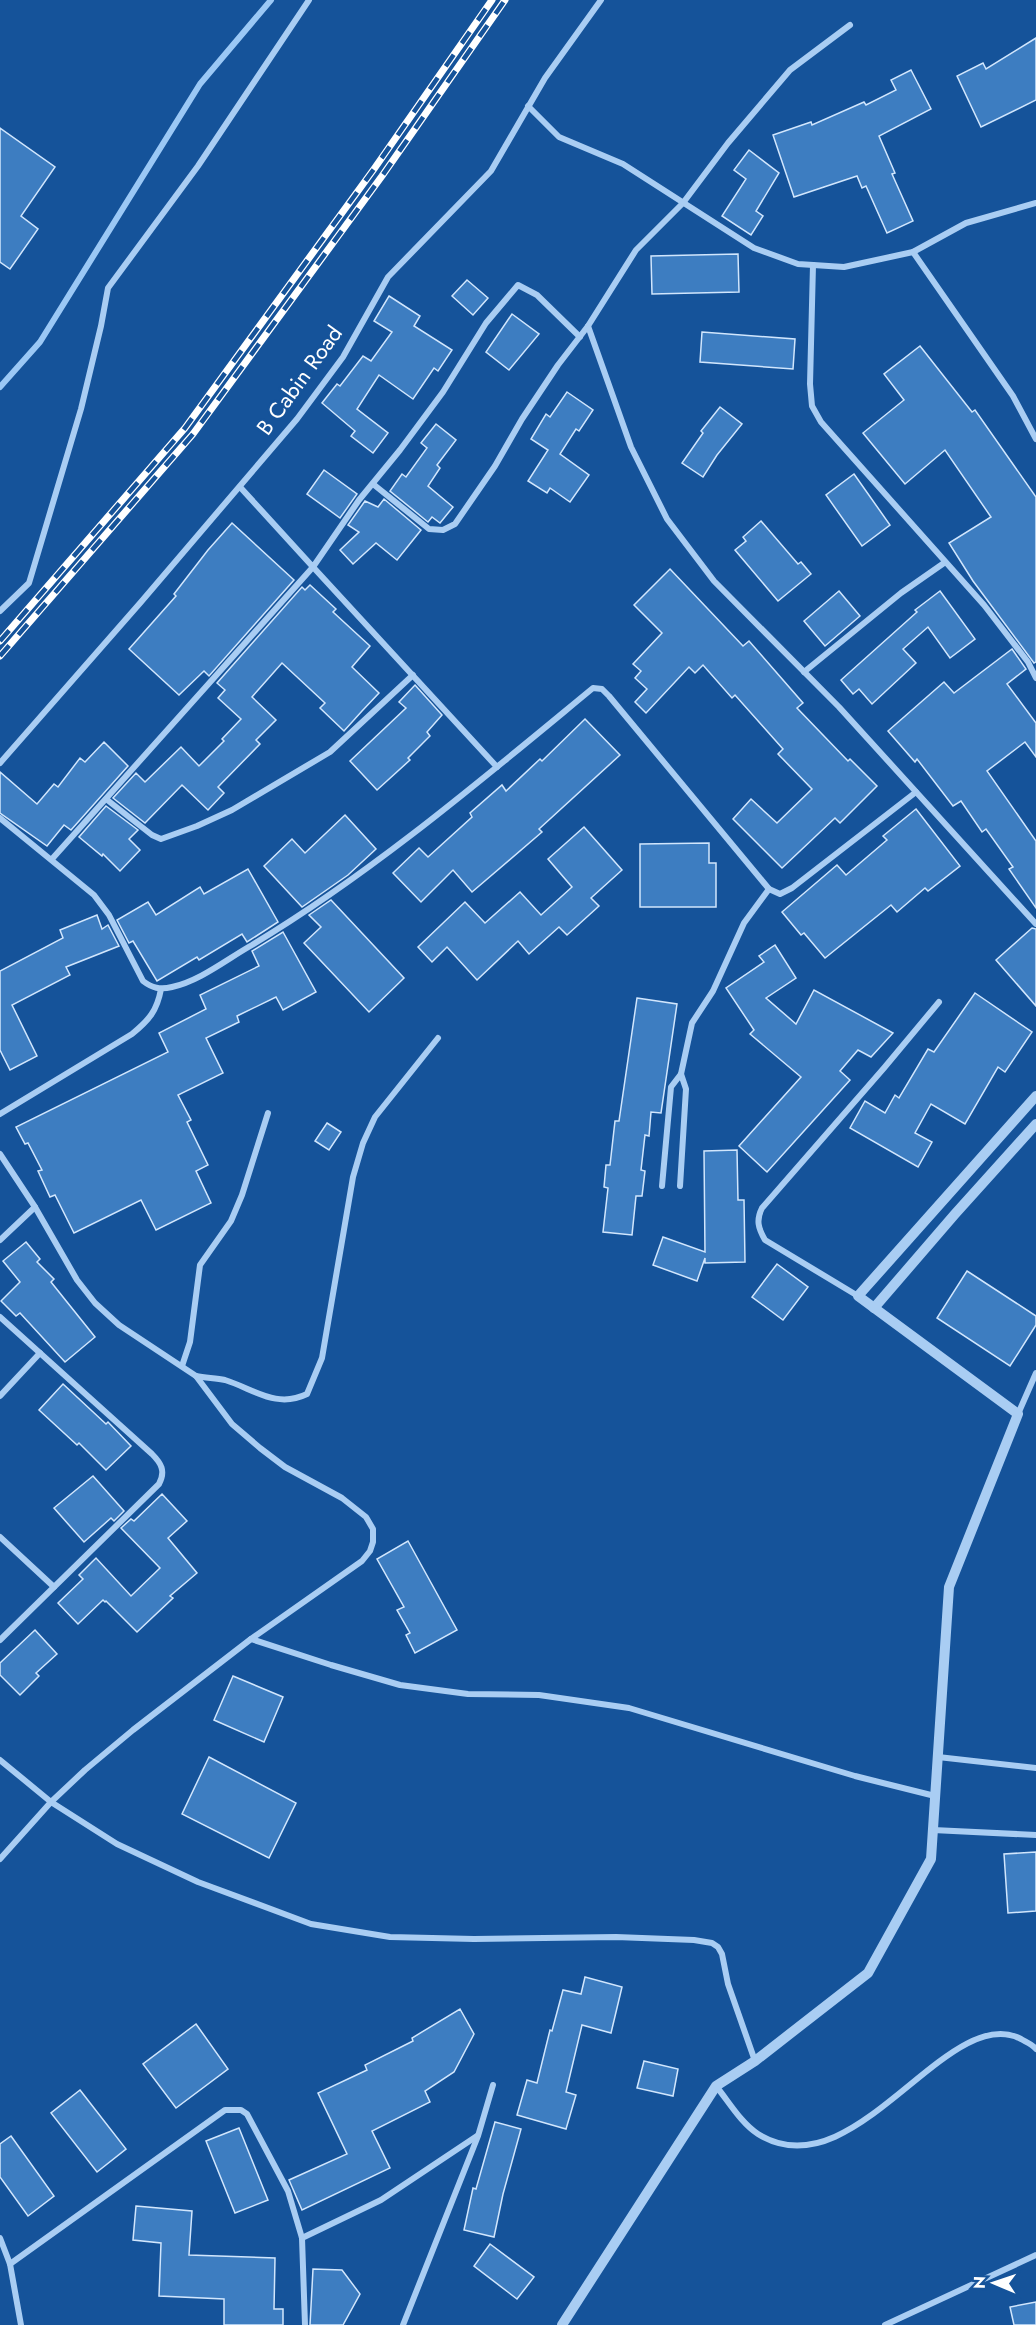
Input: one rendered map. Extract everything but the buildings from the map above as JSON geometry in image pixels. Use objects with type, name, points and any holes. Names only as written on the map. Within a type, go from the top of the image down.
[{"type":"street","points":[[0,611],[28,583],[81,409],[108,288],[198,166],[309,0]]},
{"type":"street","name":"B Cabin Road","points":[[0,763],[297,419],[343,357],[388,277],[491,171],[545,78],[601,0]]},
{"type":"street","points":[[373,484],[429,529],[443,530],[455,524],[495,466],[522,419],[588,326],[636,250],[683,203],[790,70],[850,25]]},
{"type":"street","points":[[528,106],[559,137],[623,164],[754,248],[798,264],[844,267],[913,252],[966,223],[1036,203]]},
{"type":"street","points":[[913,252],[1013,396],[1036,439]]},
{"type":"street","points":[[813,265],[810,384],[812,406],[821,422],[984,605],[1028,662],[1036,678]]},
{"type":"street","points":[[52,859],[313,567],[443,392],[486,322],[518,285],[537,296],[580,337]]},
{"type":"street","points":[[588,326],[631,447],[667,519],[714,581],[804,672],[1036,924]]},
{"type":"street","points":[[240,487],[497,767]]},
{"type":"street","points":[[804,672],[901,593],[944,562]]},
{"type":"street","points":[[106,799],[152,835],[161,839],[197,826],[232,810],[330,752],[413,675]]},
{"type":"street","points":[[0,818],[94,895],[109,915],[143,981],[149,986],[161,989],[174,987],[202,974],[296,918],[497,767],[593,688],[602,689],[769,889],[780,894],[792,888],[916,792]]},
{"type":"street","points":[[662,1186],[671,1087],[681,1074],[692,1023],[713,991],[744,923],[769,889]]},
{"type":"street","points":[[0,1114],[132,1034],[147,1021],[158,1005],[161,989]]},
{"type":"street","points":[[939,1002],[885,1068],[762,1208],[758,1218],[759,1231],[765,1240],[858,1296],[1018,1414]]},
{"type":"street","points":[[196,1376],[225,1380],[255,1394],[278,1400],[297,1400],[307,1395],[322,1359],[353,1177],[363,1143],[375,1117],[438,1038]]},
{"type":"street","points":[[680,1186],[686,1089],[681,1074]]},
{"type":"street","points":[[858,1296],[1036,1096]]},
{"type":"street","points":[[182,1366],[190,1342],[201,1265],[231,1221],[242,1195],[268,1113]]},
{"type":"street","points":[[874,1308],[1036,1124]]},
{"type":"street","points":[[0,1154],[35,1207],[77,1280],[95,1303],[119,1325],[196,1376],[232,1424],[253,1442],[285,1467],[348,1503],[366,1517],[373,1529],[370,1551],[362,1561],[251,1639],[133,1730],[51,1802],[0,1859]]},
{"type":"street","points":[[948,1195],[961,1207]]},
{"type":"street","points":[[0,1240],[35,1207]]},
{"type":"street","points":[[0,1317],[152,1454],[160,1462],[163,1470],[159,1484],[0,1640]]},
{"type":"street","points":[[0,1396],[40,1353]]},
{"type":"street","points":[[562,2325],[716,2086],[755,2061],[868,1973],[931,1859],[949,1587],[1036,1373]]},
{"type":"street","points":[[0,1537],[54,1587]]},
{"type":"street","points":[[251,1639],[400,1685],[468,1694],[539,1695],[629,1708],[855,1776],[935,1796]]},
{"type":"street","points":[[938,1757],[1036,1768]]},
{"type":"street","points":[[0,1760],[51,1802],[117,1844],[198,1882],[311,1924],[390,1937],[474,1939],[616,1937],[694,1940],[712,1943],[722,1954],[728,1984],[755,2061]]},
{"type":"street","points":[[933,1830],[1036,1835]]},
{"type":"street","points":[[716,2086],[747,2126],[760,2135],[782,2144],[800,2145],[822,2141],[858,2125],[966,2043],[992,2035],[1013,2035],[1036,2049]]},
{"type":"street","points":[[403,2325],[478,2136],[493,2085]]},
{"type":"street","points":[[10,2264],[225,2110],[241,2110],[247,2114],[288,2191],[302,2238],[306,2325]]},
{"type":"street","points":[[302,2238],[381,2200],[478,2136]]},
{"type":"street","points":[[0,2238],[10,2264],[21,2325]]},
{"type":"street","points":[[885,2325],[1036,2255]]},
{"type":"waterway","points":[[0,387],[40,342],[200,84],[271,0]]},
{"type":"railway","points":[[0,641],[185,428],[374,169],[492,0]]},
{"type":"railway","points":[[0,656],[193,434],[382,176],[505,0]]}]
